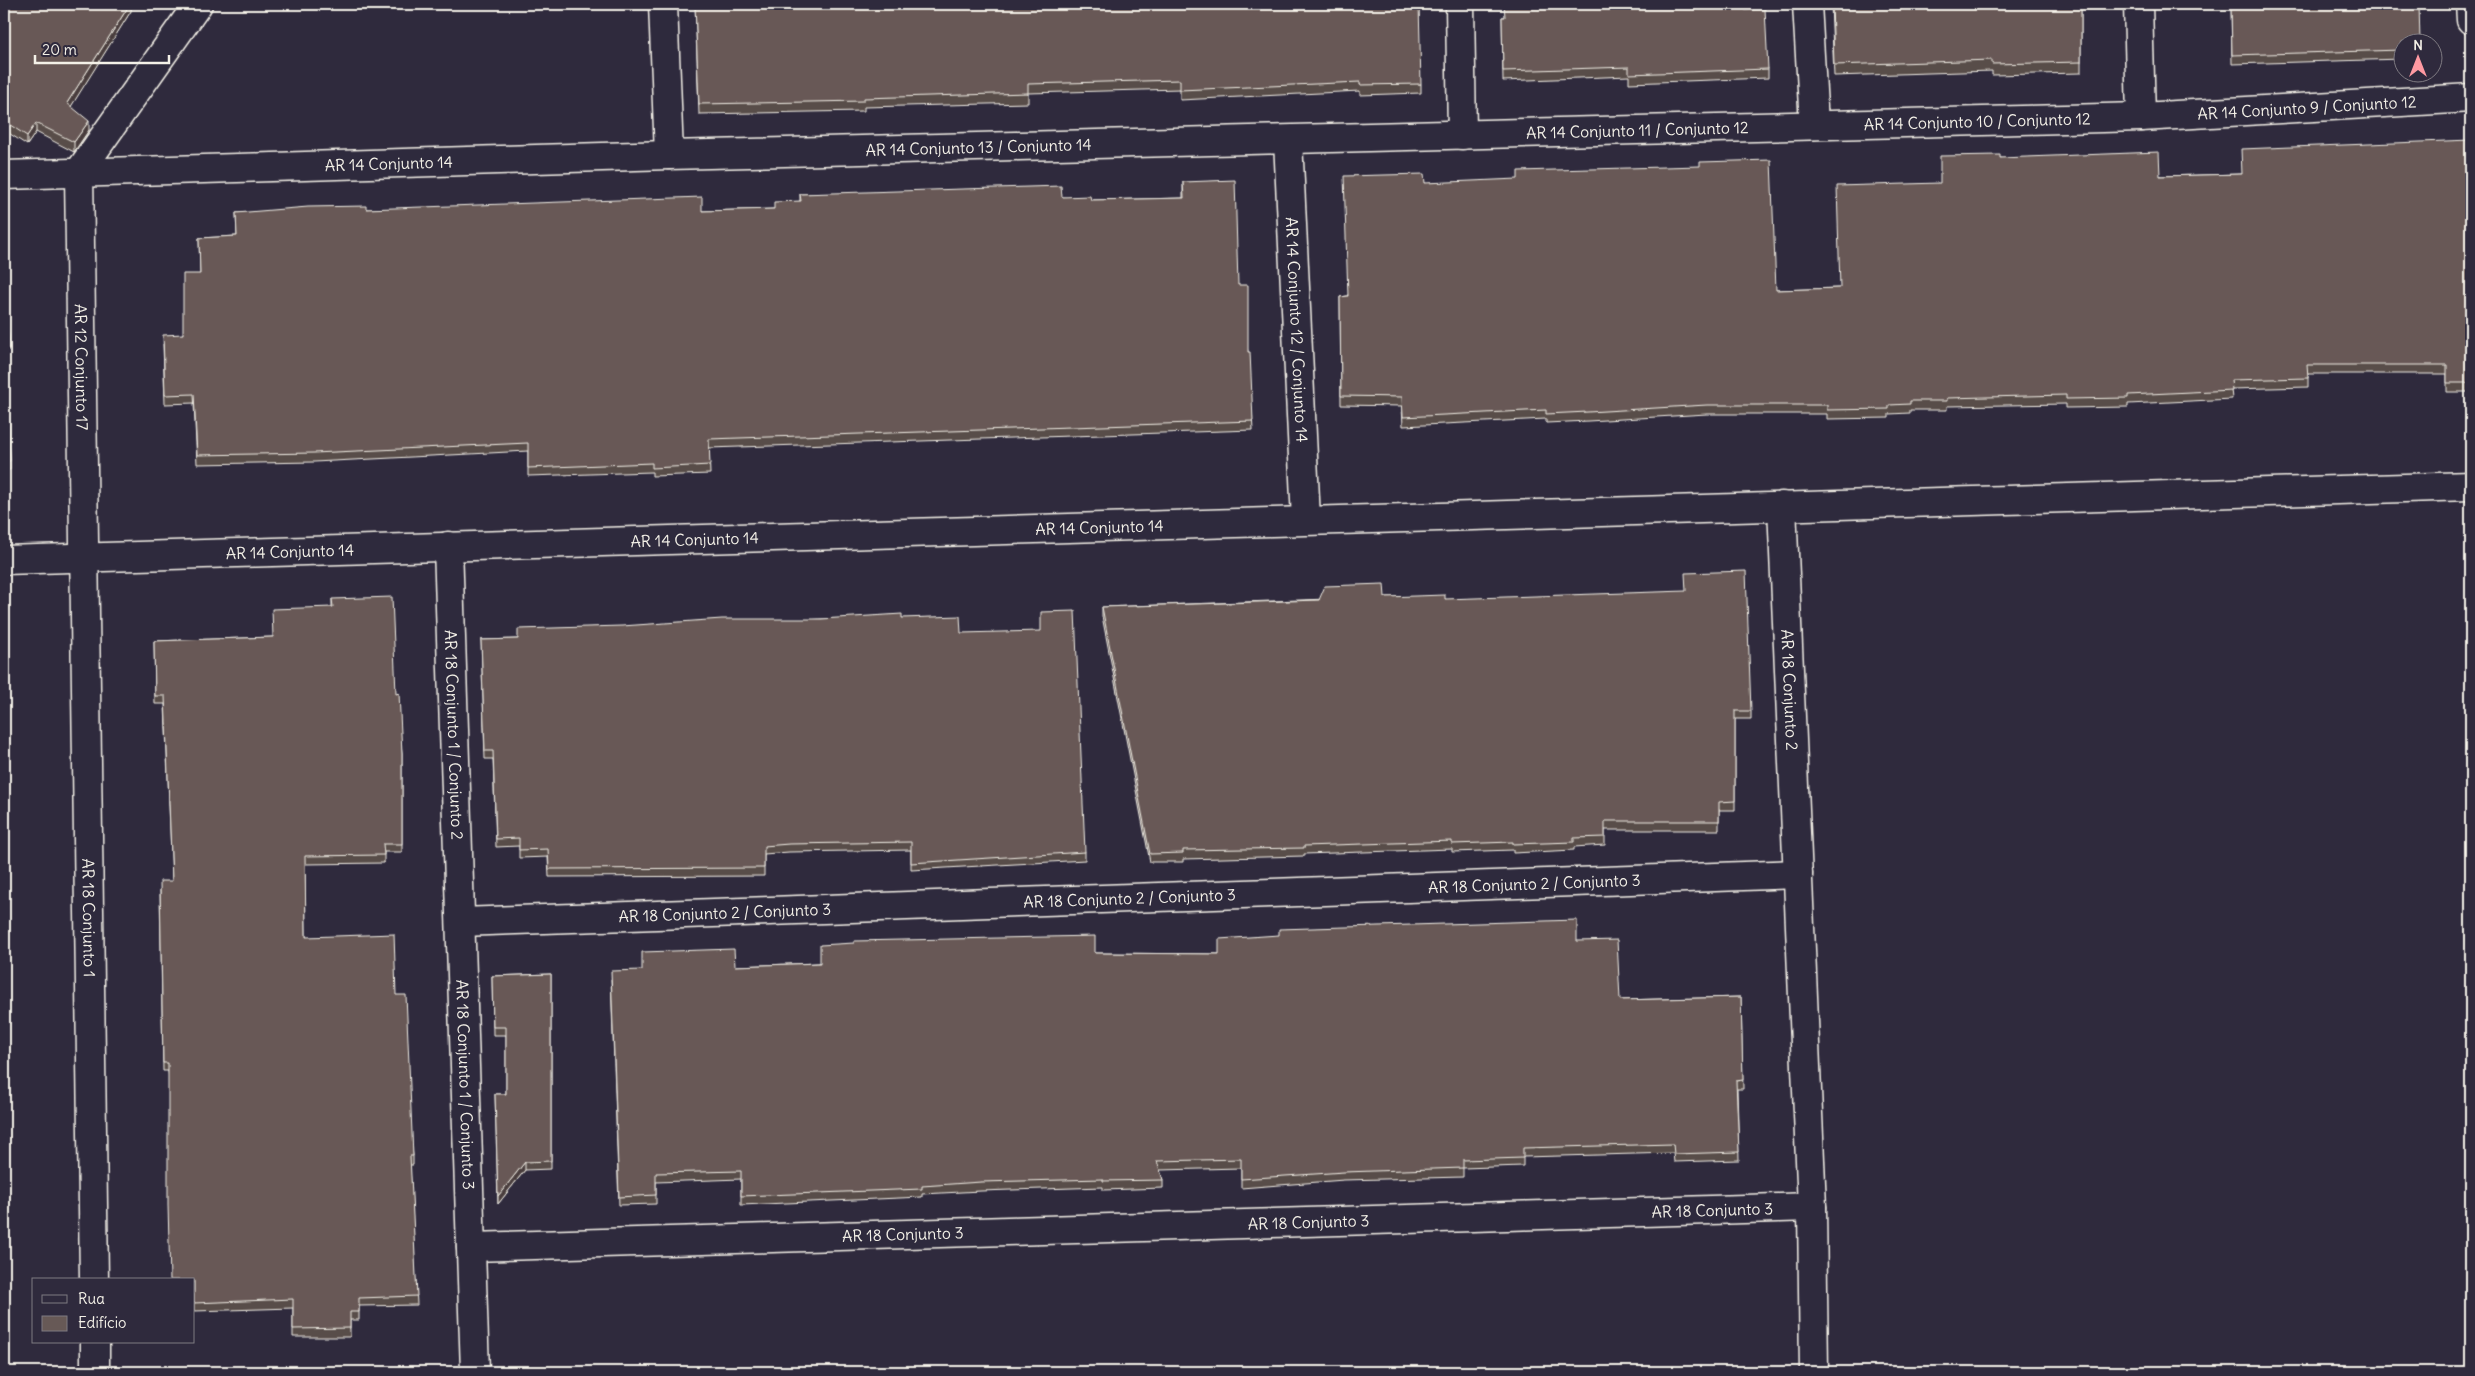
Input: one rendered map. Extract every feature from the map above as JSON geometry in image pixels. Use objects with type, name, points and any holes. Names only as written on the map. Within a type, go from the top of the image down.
[{"type":"street","points":[[4,175],[79,172],[198,4]]},
{"type":"street","points":[[663,4],[669,155]]},
{"type":"street","points":[[1460,4],[1462,134]]},
{"type":"street","points":[[1807,4],[1814,125]]},
{"type":"street","points":[[2138,4],[2141,117]]},
{"type":"street","points":[[2470,4],[2471,20]]},
{"type":"street","name":"AR 14 Conjunto 9 / Conjunto 12","points":[[2141,117],[2471,98]]},
{"type":"street","name":"AR 14 Conjunto 10 / Conjunto 12","points":[[1814,125],[2141,117]]},
{"type":"street","name":"AR 14 Conjunto 11 / Conjunto 12","points":[[1288,140],[1814,125]]},
{"type":"street","name":"AR 14 Conjunto 13 / Conjunto 14","points":[[669,155],[1288,140]]},
{"type":"street","name":"AR 14 Conjunto 12 / Conjunto 14","points":[[1288,140],[1306,520]]},
{"type":"street","name":"AR 14 Conjunto 14","points":[[79,172],[669,155]]},
{"type":"street","name":"AR 12 Conjunto 17","points":[[79,172],[84,558]]},
{"type":"street","name":"AR 14 Conjunto 14","points":[[84,558],[2471,486]]},
{"type":"street","name":"AR 18 Conjunto 2","points":[[1782,506],[1798,874]]},
{"type":"street","name":"AR 18 Conjunto 1 / Conjunto 2","points":[[448,546],[461,922]]},
{"type":"street","points":[[4,560],[84,558]]},
{"type":"street","name":"AR 18 Conjunto 1","points":[[84,558],[94,1278]]},
{"type":"street","points":[[1798,874],[1812,1207],[1814,1372]]},
{"type":"street","name":"AR 18 Conjunto 2 / Conjunto 3","points":[[461,922],[1798,874]]},
{"type":"street","name":"AR 18 Conjunto 1 / Conjunto 3","points":[[461,922],[471,1247]]},
{"type":"street","name":"AR 18 Conjunto 3","points":[[471,1247],[1812,1207]]},
{"type":"street","points":[[471,1247],[475,1372]]},
{"type":"street","points":[[95,1344],[95,1372]]},
{"type":"building","points":[[4,4],[130,4],[67,103],[89,121],[74,142],[36,123],[27,136],[4,121]]},
{"type":"building","points":[[695,4],[1419,4],[1421,84],[1360,85],[1360,82],[1180,90],[1180,80],[1028,84],[1028,93],[864,98],[864,101],[699,104]]},
{"type":"building","points":[[1504,4],[1745,4],[1745,10],[1765,9],[1768,69],[1629,74],[1629,67],[1503,71],[1502,17],[1505,17]]},
{"type":"building","points":[[1832,4],[2081,4],[2081,62],[1992,64],[1992,60],[1834,65]]},
{"type":"building","points":[[2231,4],[2419,4],[2420,32],[2392,32],[2392,50],[2232,55]]},
{"type":"building","points":[[2471,140],[2471,383],[2447,383],[2447,365],[2307,365],[2308,378],[2231,380],[2232,390],[2128,395],[2128,398],[2066,399],[2066,395],[1947,398],[1947,401],[1910,401],[1910,404],[1889,405],[1889,409],[1827,410],[1827,405],[1707,405],[1546,414],[1546,410],[1403,417],[1402,397],[1341,396],[1340,297],[1348,296],[1344,176],[1424,174],[1425,183],[1518,179],[1518,171],[1700,166],[1700,162],[1771,160],[1776,290],[1840,288],[1837,186],[1940,183],[1940,156],[2000,155],[2000,158],[2159,152],[2160,176],[2242,174],[2241,149]]},
{"type":"building","points":[[1235,180],[1238,285],[1248,285],[1248,352],[1250,352],[1253,421],[709,439],[710,465],[652,468],[652,463],[528,468],[528,443],[314,453],[197,455],[194,394],[165,395],[163,335],[183,334],[183,274],[200,274],[199,238],[237,236],[236,213],[308,207],[366,206],[366,209],[702,197],[702,211],[774,209],[774,202],[801,201],[800,194],[1061,186],[1062,197],[1090,196],[1091,200],[1184,198],[1183,182]]},
{"type":"building","points":[[4,244],[9,341],[6,341],[10,461],[4,461]]},
{"type":"building","points":[[1746,571],[1751,711],[1735,711],[1735,801],[1719,802],[1719,821],[1605,821],[1605,837],[1574,838],[1574,842],[1452,844],[1452,841],[1304,846],[1304,848],[1183,850],[1183,853],[1150,854],[1102,607],[1319,600],[1325,586],[1384,584],[1385,597],[1445,595],[1445,599],[1686,591],[1685,573]]},
{"type":"building","points":[[392,597],[396,694],[399,693],[402,754],[402,844],[383,844],[384,855],[305,856],[306,937],[394,934],[396,995],[406,995],[413,1156],[410,1156],[417,1296],[359,1298],[359,1312],[350,1312],[350,1328],[293,1329],[293,1299],[195,1303],[195,1278],[170,1278],[168,1063],[163,1063],[160,881],[172,881],[165,696],[155,696],[154,641],[273,637],[272,609],[333,607],[332,599]]},
{"type":"building","points":[[1075,611],[1085,852],[911,863],[911,842],[789,844],[764,846],[764,868],[549,869],[548,849],[519,850],[519,838],[496,839],[493,751],[485,751],[481,640],[518,639],[518,629],[622,626],[722,619],[821,619],[902,614],[902,618],[960,616],[961,633],[1041,631],[1041,612]]},
{"type":"building","points":[[1577,920],[1577,941],[1617,940],[1620,1000],[1741,997],[1743,1080],[1736,1081],[1739,1152],[1674,1154],[1673,1144],[1523,1148],[1523,1158],[1463,1160],[1463,1168],[1344,1172],[1241,1179],[1241,1159],[1157,1161],[1163,1180],[1103,1181],[1103,1179],[981,1182],[922,1186],[922,1189],[741,1196],[741,1171],[656,1173],[656,1195],[619,1197],[611,971],[642,970],[642,952],[734,949],[735,966],[820,963],[820,945],[854,943],[854,941],[1095,936],[1095,953],[1219,954],[1219,939],[1279,935],[1279,929]]},
{"type":"building","points":[[551,974],[551,1161],[525,1162],[498,1196],[495,1094],[506,1094],[506,1027],[493,1027],[492,976]]}]
